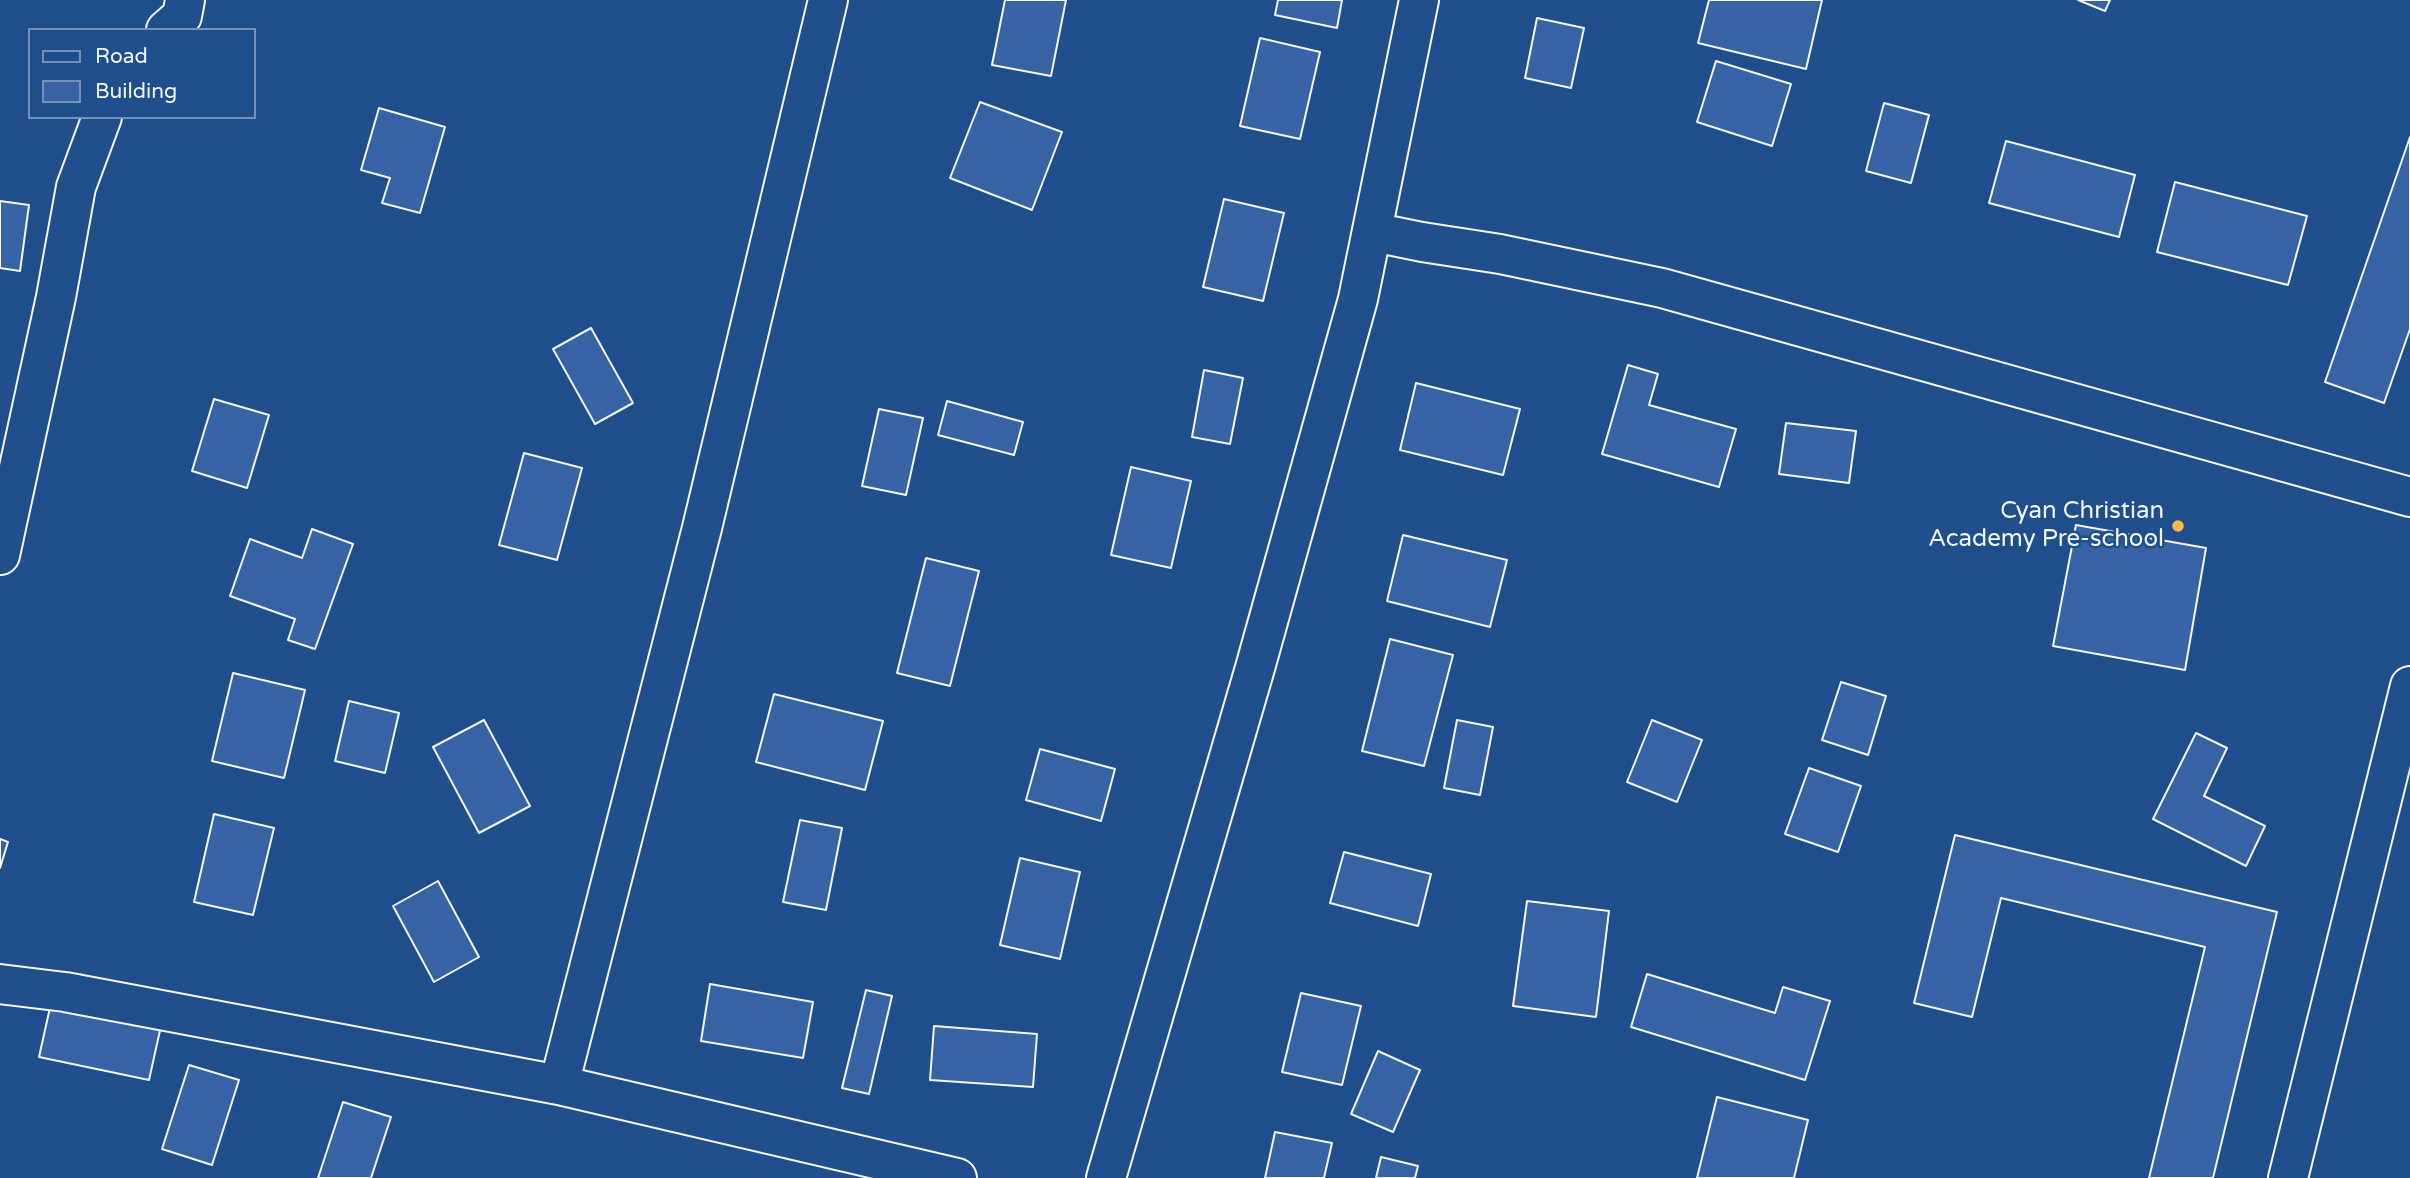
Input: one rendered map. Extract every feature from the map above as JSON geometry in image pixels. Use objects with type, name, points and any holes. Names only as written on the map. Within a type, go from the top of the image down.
[{"type":"street","points":[[168,28],[182,16],[185,0]]},
{"type":"street","points":[[559,1086],[702,528],[828,0]]},
{"type":"street","points":[[1107,1178],[1255,668],[1358,299],[1419,0]]},
{"type":"street","points":[[0,555],[56,297],[76,187],[101,119]]},
{"type":"street","points":[[1373,232],[1500,254],[1662,288],[2410,497]]},
{"type":"street","points":[[2288,1178],[2410,686]]},
{"type":"street","points":[[0,984],[65,992],[559,1086],[957,1178]]},
{"type":"building","points":[[1005,0],[1066,0],[1051,76],[992,65]]},
{"type":"building","points":[[1278,0],[1342,0],[1337,28],[1275,15]]},
{"type":"building","points":[[1709,0],[1822,0],[1806,69],[1698,43]]},
{"type":"building","points":[[2078,0],[2110,0],[2105,11]]},
{"type":"building","points":[[1537,18],[1584,28],[1571,88],[1525,78]]},
{"type":"building","points":[[1260,38],[1320,52],[1300,139],[1240,126]]},
{"type":"building","points":[[1716,61],[1791,84],[1772,146],[1697,122]]},
{"type":"building","points":[[980,102],[1062,132],[1032,210],[950,178]]},
{"type":"building","points":[[1884,103],[1929,115],[1911,183],[1866,171]]},
{"type":"building","points":[[379,108],[445,127],[420,213],[382,203],[390,178],[361,170]]},
{"type":"building","points":[[2410,137],[2410,329],[2384,403],[2325,382]]},
{"type":"building","points":[[2006,141],[2135,175],[2119,237],[1989,203]]},
{"type":"building","points":[[2175,182],[2307,216],[2288,285],[2157,252]]},
{"type":"building","points":[[1224,199],[1284,213],[1263,301],[1203,287]]},
{"type":"building","points":[[0,201],[29,205],[20,271],[0,268]]},
{"type":"building","points":[[591,328],[633,403],[595,424],[553,349]]},
{"type":"building","points":[[1628,365],[1658,374],[1649,405],[1736,429],[1719,487],[1602,454]]},
{"type":"building","points":[[1204,370],[1243,378],[1230,444],[1192,437]]},
{"type":"building","points":[[1416,383],[1520,409],[1503,475],[1400,450]]},
{"type":"building","points":[[214,399],[269,415],[247,488],[192,471]]},
{"type":"building","points":[[947,401],[1023,422],[1014,455],[938,435]]},
{"type":"building","points":[[879,409],[923,418],[906,495],[862,486]]},
{"type":"building","points":[[1786,423],[1856,431],[1849,483],[1779,474]]},
{"type":"building","points":[[524,453],[582,468],[557,560],[499,545]]},
{"type":"building","points":[[1131,467],[1191,481],[1171,568],[1111,555]]},
{"type":"building","points":[[2076,525],[2206,548],[2185,670],[2053,646]]},
{"type":"building","points":[[312,529],[353,544],[315,649],[288,640],[295,619],[230,596],[250,539],[302,558]]},
{"type":"building","points":[[1403,535],[1507,560],[1490,627],[1387,601]]},
{"type":"building","points":[[926,558],[979,571],[950,686],[897,673]]},
{"type":"building","points":[[1390,639],[1453,655],[1424,766],[1362,751]]},
{"type":"building","points":[[233,673],[305,690],[284,778],[212,761]]},
{"type":"building","points":[[1841,682],[1886,696],[1868,755],[1822,740]]},
{"type":"building","points":[[774,694],[883,721],[865,790],[756,762]]},
{"type":"building","points":[[349,701],[399,713],[385,773],[335,761]]},
{"type":"building","points":[[484,720],[530,806],[479,833],[433,747]]},
{"type":"building","points":[[1457,720],[1493,727],[1480,795],[1444,788]]},
{"type":"building","points":[[1652,720],[1702,740],[1677,802],[1627,782]]},
{"type":"building","points":[[2196,733],[2227,748],[2204,796],[2265,826],[2246,866],[2153,819]]},
{"type":"building","points":[[1040,749],[1115,769],[1101,821],[1026,800]]},
{"type":"building","points":[[1809,768],[1861,786],[1838,852],[1785,834]]},
{"type":"building","points":[[214,814],[274,828],[253,915],[194,902]]},
{"type":"building","points":[[800,820],[842,828],[826,910],[783,902]]},
{"type":"building","points":[[1955,835],[2277,912],[2213,1178],[2149,1178],[2205,947],[2001,898],[1972,1017],[1914,1003]]},
{"type":"building","points":[[0,839],[8,842],[0,868]]},
{"type":"building","points":[[1344,852],[1431,874],[1418,926],[1330,903]]},
{"type":"building","points":[[1020,858],[1080,872],[1060,959],[1000,945]]},
{"type":"building","points":[[438,881],[479,957],[434,982],[393,906]]},
{"type":"building","points":[[1527,901],[1609,911],[1596,1017],[1513,1006]]},
{"type":"building","points":[[1647,974],[1775,1013],[1783,987],[1830,1001],[1805,1080],[1631,1027]]},
{"type":"building","points":[[710,984],[813,1002],[803,1058],[701,1041]]},
{"type":"building","points":[[866,990],[892,996],[869,1094],[842,1088]]},
{"type":"building","points":[[1301,993],[1361,1006],[1342,1085],[1282,1072]]},
{"type":"building","points":[[53,994],[163,1017],[149,1080],[39,1057]]},
{"type":"building","points":[[934,1026],[1037,1034],[1033,1087],[930,1080]]},
{"type":"building","points":[[1378,1051],[1420,1070],[1393,1132],[1351,1114]]},
{"type":"building","points":[[189,1065],[239,1080],[212,1165],[162,1149]]},
{"type":"building","points":[[1717,1097],[1808,1120],[1794,1178],[1697,1178]]},
{"type":"building","points":[[343,1102],[391,1117],[371,1178],[318,1178]]},
{"type":"building","points":[[1275,1132],[1332,1143],[1324,1178],[1265,1178]]},
{"type":"building","points":[[1381,1157],[1418,1166],[1415,1178],[1376,1178]]},
{"type":"place","name":"Cyan Christian Academy Pre-school","points":[[2178,526]]}]
